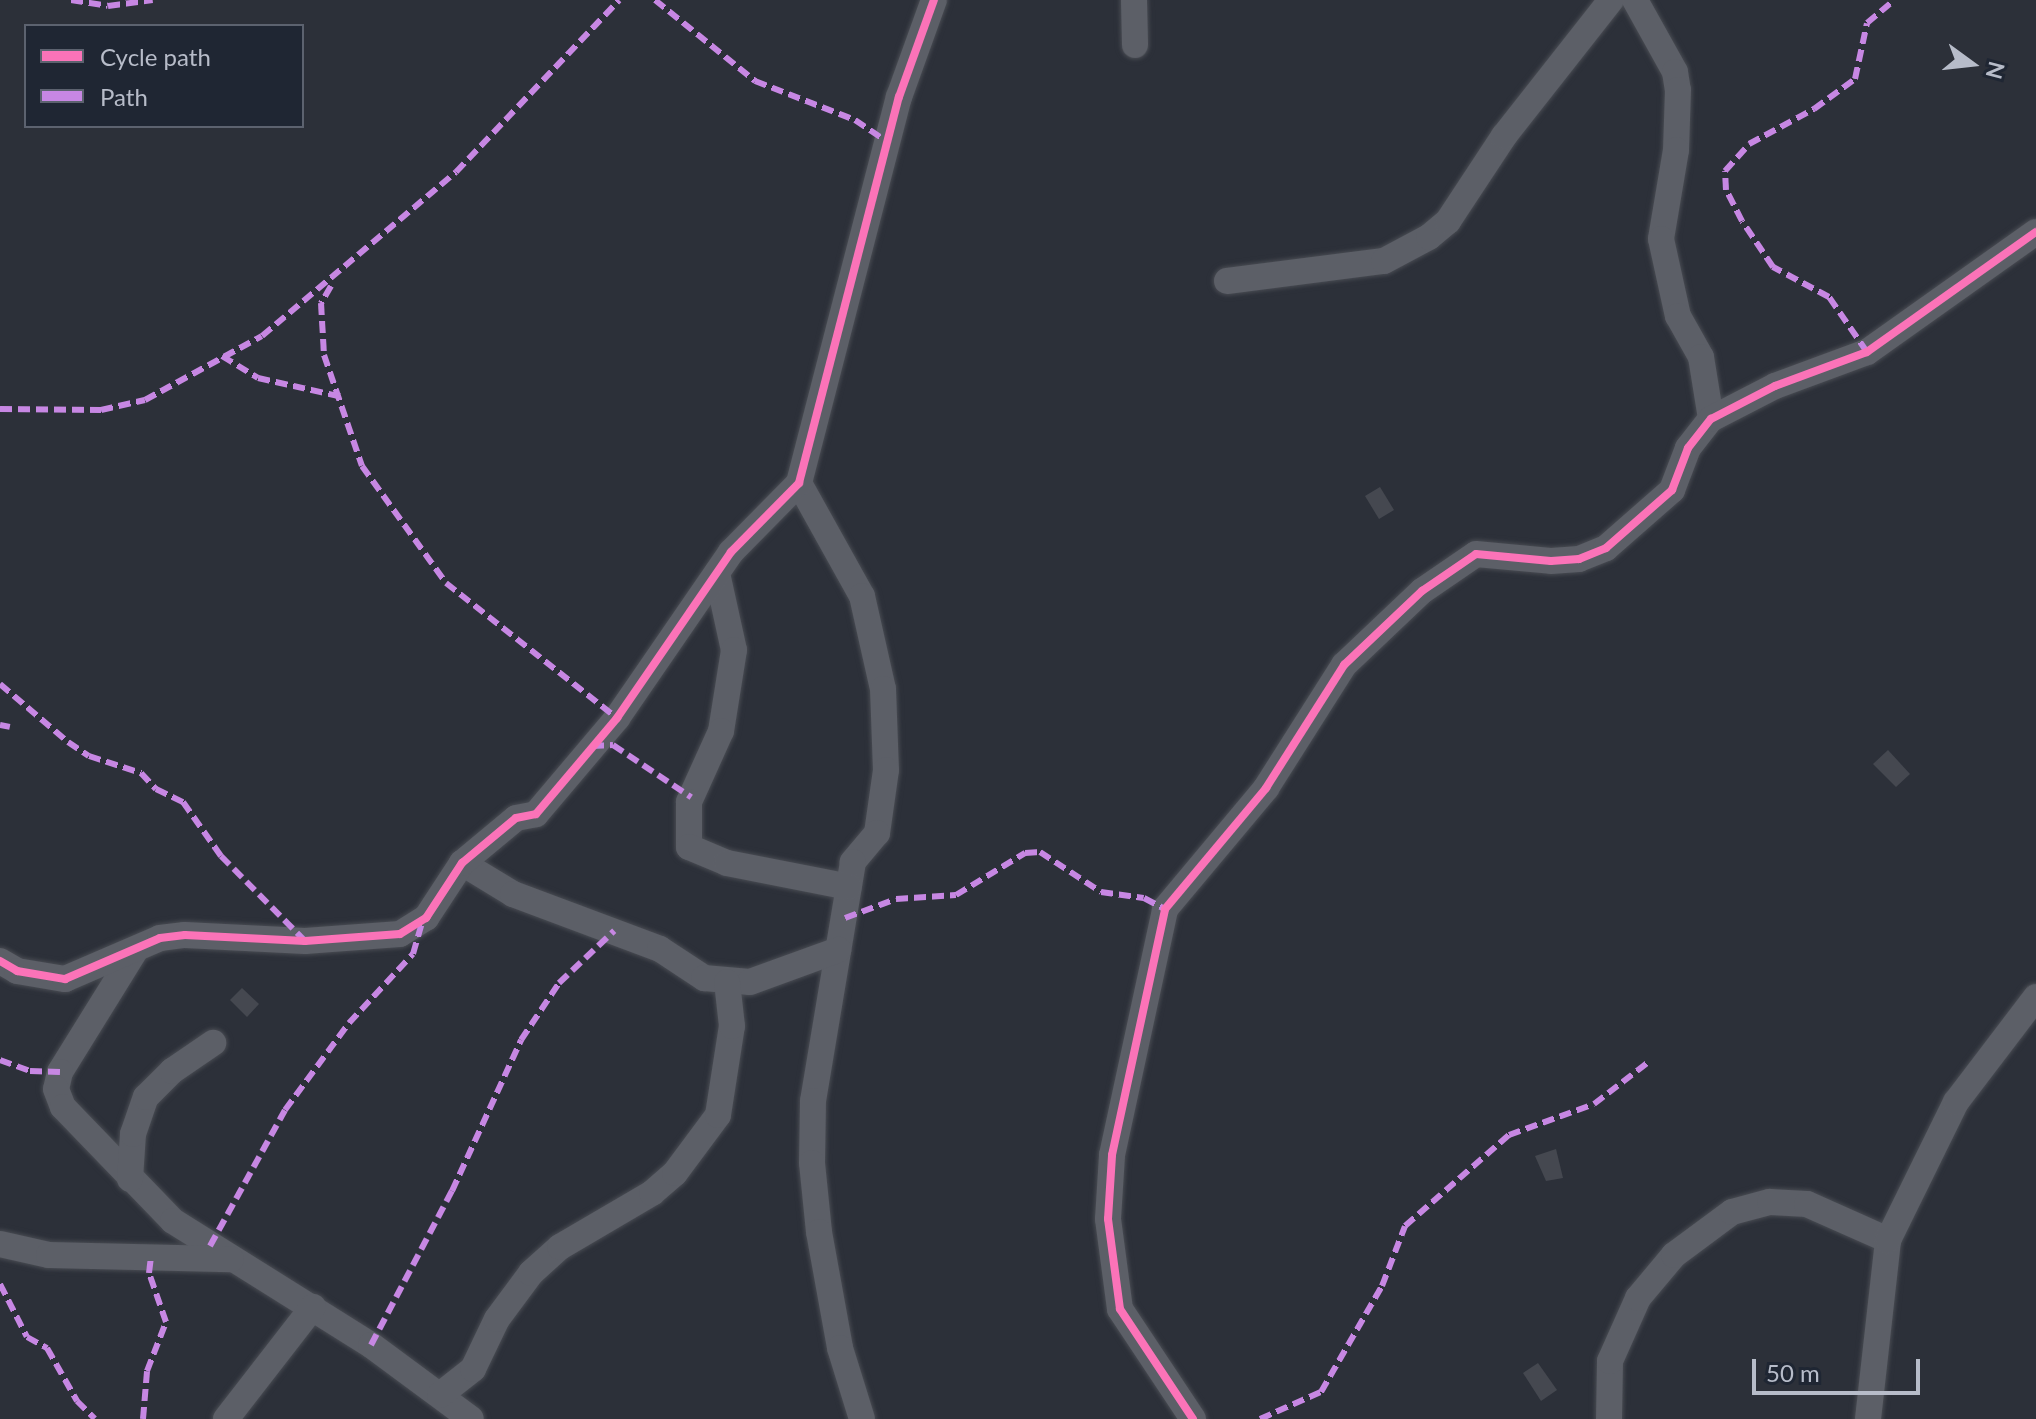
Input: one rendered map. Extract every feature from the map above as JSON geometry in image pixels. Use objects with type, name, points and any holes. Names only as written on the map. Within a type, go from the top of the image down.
[{"type":"street","points":[[0,961],[43,978],[65,979],[137,947],[185,935],[305,941],[400,934],[426,918],[462,863],[516,818],[536,814],[617,718],[717,573],[799,483],[899,97],[934,0]]},
{"type":"street","points":[[1134,0],[1135,45]]},
{"type":"street","points":[[1227,281],[1384,261],[1429,237],[1448,221],[1504,136],[1611,0]]},
{"type":"street","points":[[1635,0],[1675,72],[1678,90],[1676,150],[1661,239],[1678,316],[1701,357],[1711,419]]},
{"type":"street","points":[[1193,1419],[1120,1309],[1108,1219],[1112,1155],[1165,909],[1266,788],[1313,707],[1371,635],[1422,591],[1476,554],[1551,561],[1579,559],[1606,548],[1672,490],[1688,448],[1711,419],[1775,386],[1867,352],[2036,232]]},
{"type":"street","points":[[799,483],[862,596],[883,689],[886,770],[877,833],[853,862],[813,1101],[812,1163],[840,1348],[862,1419]]},
{"type":"street","points":[[717,573],[734,650],[721,731],[689,802],[689,847],[727,863],[849,887]]},
{"type":"street","points":[[462,863],[513,894],[643,941],[704,978],[750,982],[838,950]]},
{"type":"street","points":[[137,947],[71,1051],[56,1089],[63,1107],[173,1221],[313,1307],[471,1419]]},
{"type":"street","points":[[440,1395],[473,1369],[497,1319],[531,1273],[560,1247],[652,1193],[675,1173],[718,1115],[732,1026],[727,982]]},
{"type":"street","points":[[1868,1419],[1888,1240],[1956,1102],[2036,997]]},
{"type":"street","points":[[130,1179],[133,1134],[146,1097],[172,1071],[213,1043]]},
{"type":"street","points":[[1609,1419],[1610,1361],[1638,1298],[1674,1255],[1732,1212],[1770,1202],[1807,1204],[1888,1240]]},
{"type":"street","points":[[0,1244],[49,1255],[231,1259]]},
{"type":"street","points":[[226,1419],[313,1307]]},
{"type":"building","points":[[1380,487],[1394,510],[1379,519],[1365,496]]},
{"type":"building","points":[[1888,750],[1910,774],[1896,787],[1873,764]]},
{"type":"building","points":[[242,988],[259,1004],[247,1017],[230,1000]]},
{"type":"building","points":[[1556,1149],[1563,1178],[1546,1181],[1535,1156]]},
{"type":"building","points":[[1538,1363],[1557,1390],[1541,1401],[1523,1373]]},
{"type":"marked path","points":[[71,0],[108,6],[153,0]]},
{"type":"marked path","points":[[0,409],[101,410],[145,400],[262,336],[456,172],[619,0]]},
{"type":"marked path","points":[[655,0],[755,81],[855,120],[888,142]]},
{"type":"marked path","points":[[1867,352],[1829,297],[1773,267],[1742,221],[1726,190],[1725,171],[1749,144],[1814,109],[1855,79],[1867,23],[1894,0]]},
{"type":"marked path","points":[[331,286],[321,303],[324,355],[362,466],[446,583],[617,718]]},
{"type":"marked path","points":[[222,356],[258,378],[342,397]]},
{"type":"marked path","points":[[0,684],[89,756],[141,773],[156,789],[183,802],[221,856],[305,941]]},
{"type":"marked path","points":[[0,725],[10,727]]},
{"type":"marked path","points":[[592,746],[613,745],[691,797]]},
{"type":"marked path","points":[[845,918],[896,899],[956,895],[1025,853],[1040,852],[1101,892],[1144,898],[1165,909]]},
{"type":"marked path","points":[[210,1246],[285,1110],[349,1023],[413,954],[422,922]]},
{"type":"marked path","points":[[371,1345],[452,1191],[521,1040],[559,983],[614,931]]},
{"type":"marked path","points":[[0,1060],[30,1071],[60,1072]]},
{"type":"marked path","points":[[1260,1419],[1321,1392],[1382,1286],[1405,1226],[1509,1135],[1594,1104],[1647,1063]]},
{"type":"marked path","points":[[143,1419],[147,1371],[166,1322],[149,1273],[151,1257]]},
{"type":"marked path","points":[[0,1284],[27,1337],[47,1348],[77,1401],[95,1419]]},
{"type":"cycle path","points":[[0,961],[17,971],[65,979],[160,938],[185,935],[305,941],[400,934],[426,918],[462,863],[516,818],[536,814],[617,718],[731,552],[799,483],[899,97],[934,0]]},
{"type":"cycle path","points":[[1193,1419],[1120,1309],[1108,1219],[1112,1155],[1165,909],[1266,788],[1344,665],[1422,591],[1476,554],[1551,561],[1579,559],[1606,548],[1672,490],[1688,448],[1711,419],[1775,386],[1867,352],[2036,232]]}]
